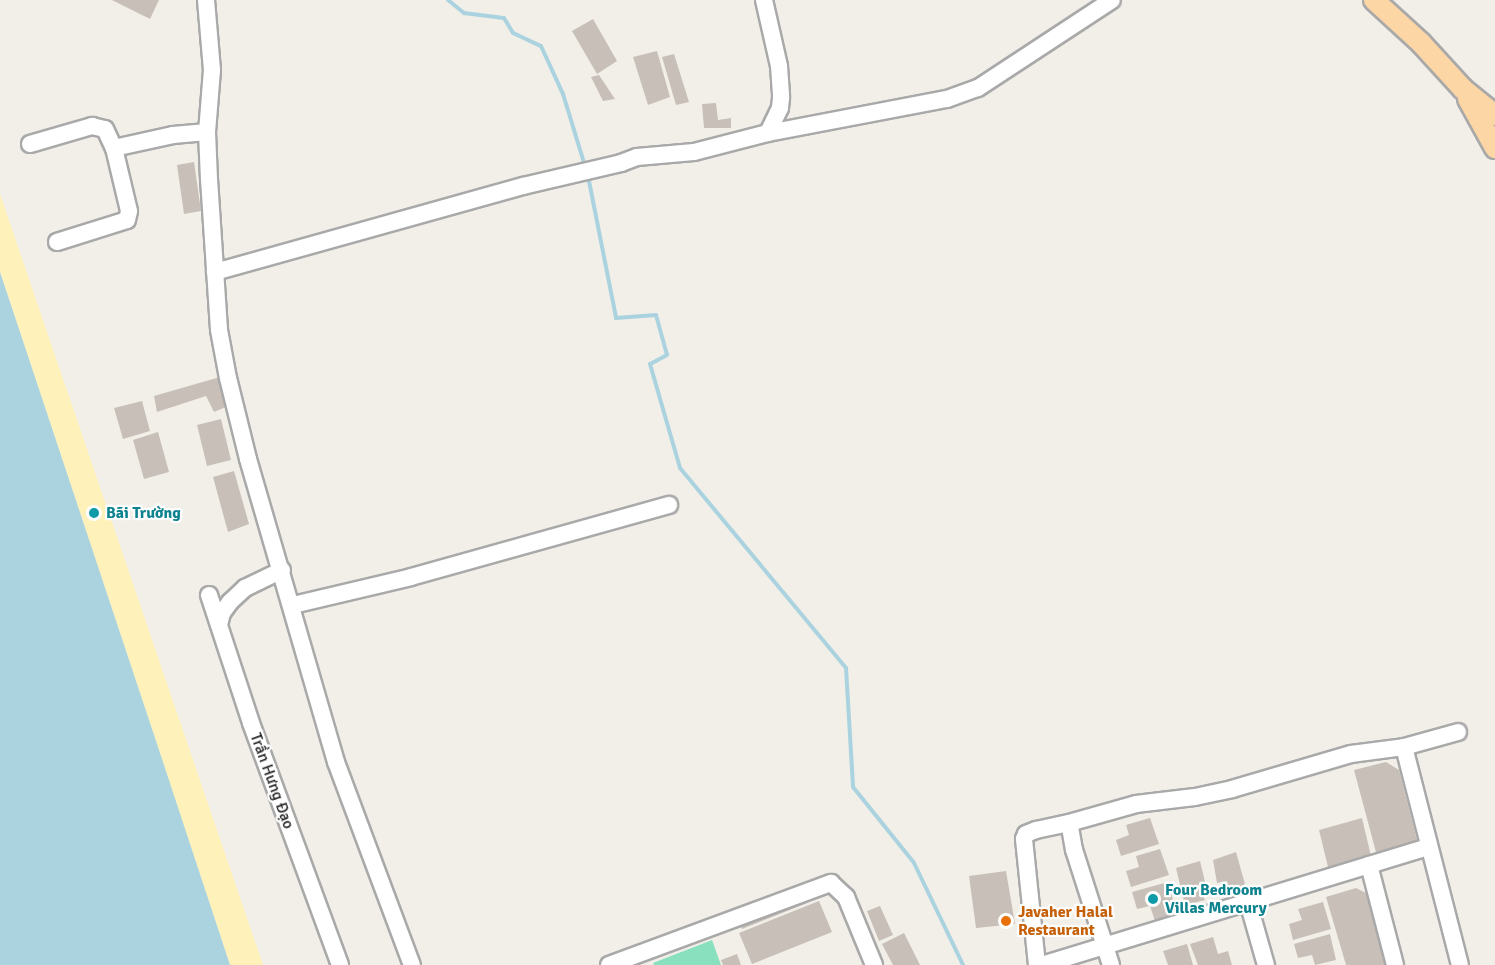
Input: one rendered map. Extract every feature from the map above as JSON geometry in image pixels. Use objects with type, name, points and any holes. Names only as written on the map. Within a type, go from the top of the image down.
[{"type":"main road","points":[[1374,0],[1421,43],[1463,89],[1495,115]]},
{"type":"main road","points":[[1463,89],[1495,148]]},
{"type":"street","points":[[206,0],[212,70],[207,132],[215,272],[219,330],[228,378],[248,459],[336,762],[412,965]]},
{"type":"street","points":[[764,0],[779,66],[781,98],[780,108],[768,133]]},
{"type":"street","points":[[215,272],[523,186],[567,178],[637,157],[694,152],[768,133],[968,93],[1112,0]]},
{"type":"street","points":[[30,144],[99,126],[105,129],[114,148],[129,211],[127,220],[57,242]]},
{"type":"street","points":[[114,148],[173,135],[207,132]]},
{"type":"street","points":[[292,606],[422,574],[669,505]]},
{"type":"street","points":[[219,625],[222,614],[230,602],[245,588],[282,570]]},
{"type":"street","name":"Trần Hưng Đạo","points":[[209,595],[251,723],[340,965]]},
{"type":"street","points":[[1428,847],[1039,965],[1024,839],[1026,834],[1136,804],[1177,800],[1232,789],[1351,754],[1404,747],[1458,732]]},
{"type":"street","points":[[1404,747],[1460,965]]},
{"type":"street","points":[[1069,823],[1074,850],[1111,965]]},
{"type":"street","points":[[1369,865],[1395,965]]},
{"type":"street","points":[[609,965],[648,958],[831,883],[846,897],[874,965]]},
{"type":"street","points":[[1248,902],[1266,965]]},
{"type":"sand","name":"Bãi Trường","points":[[0,194],[263,965],[230,965],[0,272]]},
{"type":"green space","points":[[712,940],[721,965],[654,965],[653,963]]},
{"type":"water","points":[[0,272],[160,753],[230,965],[0,965]]},
{"type":"building","points":[[112,0],[159,0],[150,19]]},
{"type":"building","points":[[593,19],[617,61],[597,74],[572,31]]},
{"type":"building","points":[[657,51],[670,97],[648,105],[633,57]]},
{"type":"building","points":[[674,54],[689,102],[676,105],[662,57]]},
{"type":"building","points":[[599,75],[615,99],[603,101],[591,77]]},
{"type":"building","points":[[716,103],[718,120],[731,118],[731,128],[704,128],[702,104]]},
{"type":"building","points":[[194,162],[201,211],[184,214],[177,165]]},
{"type":"building","points":[[220,377],[228,406],[214,412],[206,396],[157,412],[154,396]]},
{"type":"building","points":[[142,401],[150,431],[123,439],[114,408]]},
{"type":"building","points":[[221,419],[231,460],[207,466],[197,425]]},
{"type":"building","points":[[158,432],[169,472],[144,479],[133,440]]},
{"type":"building","points":[[234,471],[249,524],[228,532],[213,477]]},
{"type":"building","points":[[1386,762],[1399,770],[1418,844],[1377,856],[1354,770]]},
{"type":"building","name":"Four Bedroom Villas Mercury","points":[[1150,818],[1159,844],[1121,856],[1116,840],[1129,835],[1126,825]]},
{"type":"building","points":[[1362,818],[1371,856],[1329,871],[1319,830]]},
{"type":"building","name":"Four Bedroom Villas Mercury","points":[[1160,849],[1169,875],[1131,887],[1126,871],[1139,867],[1136,856]]},
{"type":"building","name":"Four Bedroom Villas Mercury","points":[[1236,852],[1245,884],[1230,892],[1227,881],[1217,883],[1213,860]]},
{"type":"building","name":"Four Bedroom Villas Mercury","points":[[1200,861],[1206,886],[1200,888],[1205,900],[1185,905],[1176,868]]},
{"type":"building","points":[[1006,871],[1015,924],[976,928],[969,876]]},
{"type":"building","name":"Four Bedroom Villas Mercury","points":[[1168,882],[1177,914],[1155,921],[1150,906],[1137,909],[1132,892]]},
{"type":"building","points":[[1356,888],[1366,893],[1387,965],[1346,965],[1326,897]]},
{"type":"building","points":[[804,895],[807,903],[742,929],[738,920]]},
{"type":"building","points":[[819,901],[832,932],[752,964],[739,933]]},
{"type":"building","name":"Four Bedroom Villas Mercury","points":[[1323,902],[1331,929],[1293,940],[1289,924],[1302,920],[1298,909]]},
{"type":"building","points":[[880,906],[893,935],[879,941],[867,911]]},
{"type":"building","points":[[904,933],[920,965],[893,965],[882,944]]},
{"type":"building","name":"Four Bedroom Villas Mercury","points":[[1330,934],[1336,960],[1315,965],[1312,955],[1298,958],[1294,944]]},
{"type":"building","name":"Four Bedroom Villas Mercury","points":[[1213,937],[1218,954],[1228,951],[1232,965],[1198,965],[1190,944]]},
{"type":"building","name":"Four Bedroom Villas Mercury","points":[[1187,944],[1193,965],[1168,965],[1163,951]]},
{"type":"building","points":[[737,954],[741,965],[723,965],[721,960]]},
{"type":"waterway","points":[[448,0],[464,13],[504,18],[513,33],[541,46],[563,94],[585,166]]},
{"type":"waterway","points":[[588,176],[616,318],[656,315],[667,355],[650,364],[680,468],[846,668],[853,787],[914,863],[963,965]]},
{"type":"place","name":"Bãi Trường","points":[[94,513]]},
{"type":"place","name":"Four Bedroom Villas Mercury","points":[[1153,899]]},
{"type":"place","name":"Javaher Halal Restaurant","points":[[1006,921]]}]
